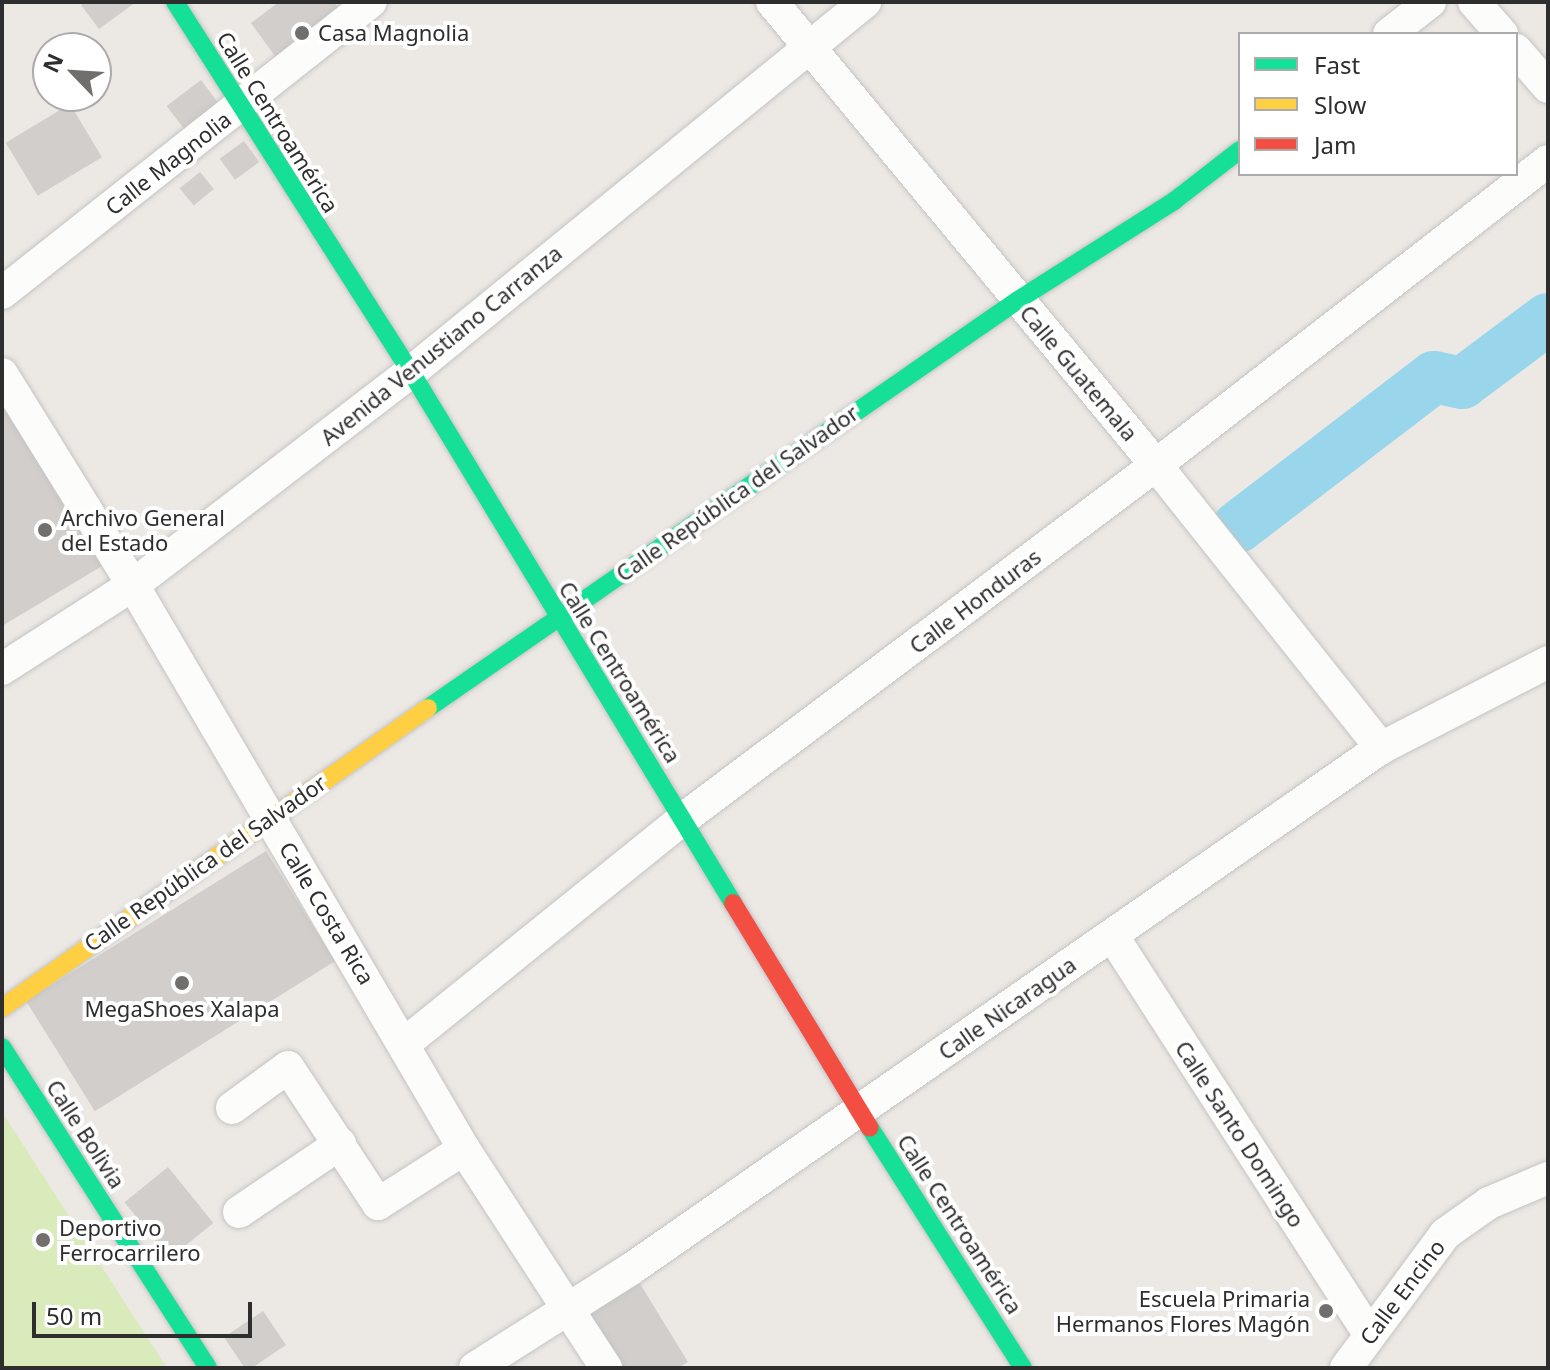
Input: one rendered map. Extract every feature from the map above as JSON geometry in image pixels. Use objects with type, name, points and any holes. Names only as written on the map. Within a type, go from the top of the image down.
[{"type":"street","name":"Calle Centroamérica","points":[[175,2],[238,108],[411,372],[859,1110],[1023,1368]]},
{"type":"street","name":"Calle Magnolia","points":[[2,293],[371,2]]},
{"type":"street","name":"Calle Guatemala","points":[[772,2],[1156,465],[1381,748]]},
{"type":"street","name":"Avenida Venustiano Carranza","points":[[2,669],[133,585],[411,372],[865,2]]},
{"type":"street","points":[[1392,32],[1430,2]]},
{"type":"street","points":[[1474,2],[1500,32]]},
{"type":"street","points":[[1518,52],[1548,87]]},
{"type":"street","name":"Calle República del Salvador","points":[[2,1008],[270,816],[558,616],[1018,300],[1174,201],[1238,152]]},
{"type":"street","name":"Calle Honduras","points":[[404,1044],[683,819],[1156,465],[1548,161]]},
{"type":"street","name":"Calle Costa Rica","points":[[2,374],[133,585],[464,1149],[570,1306],[606,1368]]},
{"type":"street","name":"Calle Nicaragua","points":[[475,1368],[859,1110],[1381,748],[1548,662]]},
{"type":"street","name":"Calle Santo Domingo","points":[[1112,935],[1368,1332]]},
{"type":"street","name":"Calle Bolivia","points":[[2,1047],[208,1368]]},
{"type":"street","points":[[232,1108],[288,1067],[378,1204],[464,1149]]},
{"type":"street","points":[[239,1212],[340,1144]]},
{"type":"street","name":"Calle Encino","points":[[1346,1368],[1368,1332],[1445,1234],[1489,1203],[1548,1178]]},
{"type":"green space","name":"Deportivo Ferrocarrilero","points":[[2,1112],[167,1368],[2,1368]]},
{"type":"building","points":[[85,2],[136,2],[99,29],[81,5]]},
{"type":"building","name":"Casa Magnolia","points":[[279,2],[334,2],[344,15],[280,63],[251,23]]},
{"type":"building","points":[[201,80],[222,108],[188,134],[167,106]]},
{"type":"building","points":[[57,112],[75,112],[102,157],[38,196],[6,143]]},
{"type":"building","points":[[244,141],[259,162],[235,180],[220,159]]},
{"type":"building","points":[[200,172],[214,189],[194,205],[180,188]]},
{"type":"building","name":"Archivo General del Estado","points":[[2,382],[107,563],[2,626]]},
{"type":"building","name":"MegaShoes Xalapa","points":[[266,851],[335,961],[95,1111],[26,1001]]},
{"type":"building","points":[[168,1167],[213,1223],[170,1258],[124,1202]]},
{"type":"building","points":[[631,1269],[688,1362],[678,1368],[606,1368],[570,1306]]},
{"type":"building","points":[[263,1311],[286,1345],[252,1368],[245,1368],[224,1337]]},
{"type":"waterway","points":[[1238,527],[1434,377],[1462,383],[1548,319]]},
{"type":"traffic: fast","points":[[175,2],[411,372],[733,903]]},
{"type":"traffic: fast","points":[[428,708],[1018,300],[1174,201],[1238,152]]},
{"type":"traffic: fast","points":[[2,1047],[208,1368]]},
{"type":"traffic: fast","points":[[870,1128],[1023,1368]]},
{"type":"traffic: slow","points":[[2,1008],[428,708]]},
{"type":"traffic: jam","points":[[733,903],[870,1128]]},
{"type":"place","name":"Casa Magnolia","points":[[302,33]]},
{"type":"place","name":"Archivo General del Estado","points":[[45,530]]},
{"type":"place","name":"MegaShoes Xalapa","points":[[182,983]]},
{"type":"place","name":"Deportivo Ferrocarrilero","points":[[43,1240]]},
{"type":"place","name":"Escuela Primaria Hermanos Flores Magón","points":[[1326,1311]]}]
